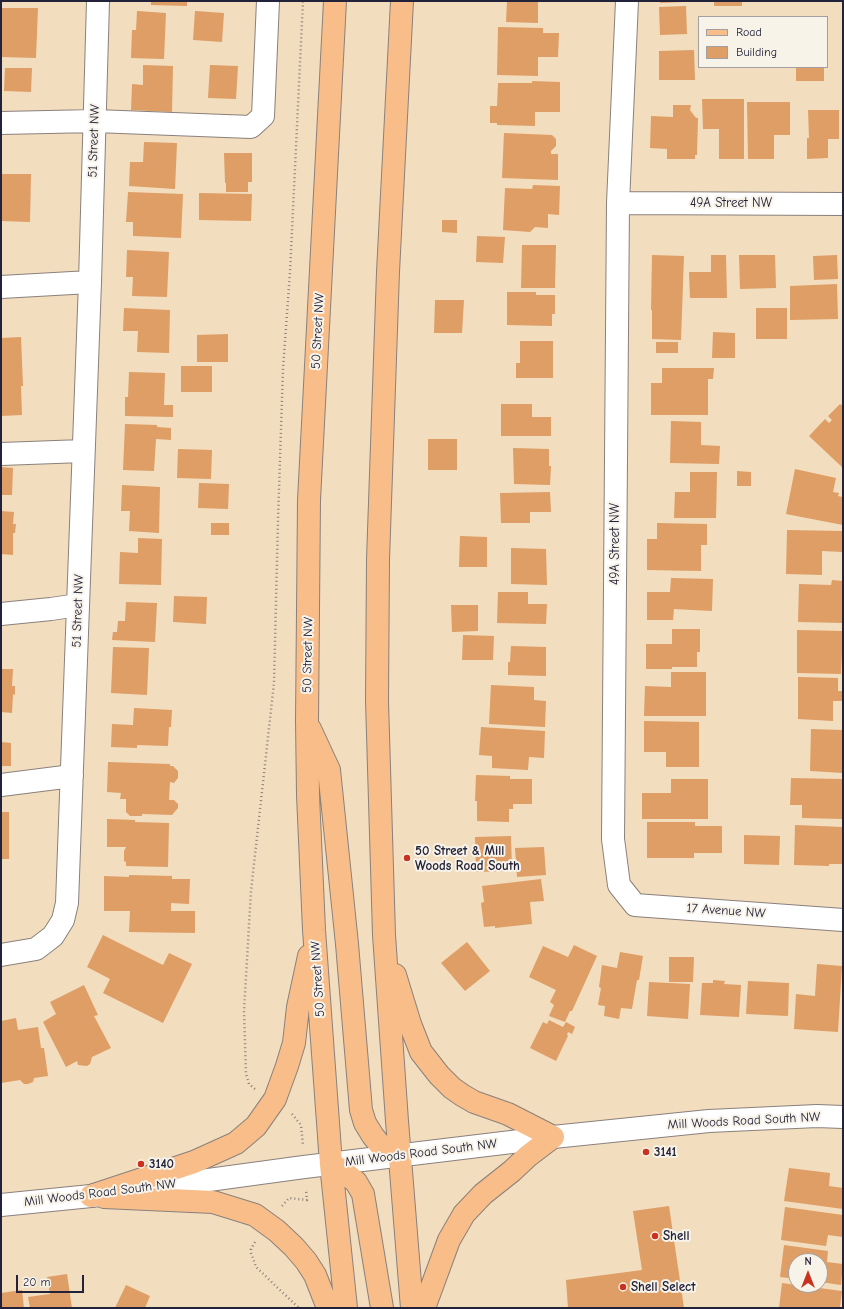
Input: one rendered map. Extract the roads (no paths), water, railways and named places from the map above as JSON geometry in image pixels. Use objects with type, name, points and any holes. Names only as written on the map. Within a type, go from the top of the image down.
[{"type":"main road","name":"50 Street NW","points":[[335,1],[309,500],[307,721],[308,795],[314,930],[331,1164],[346,1308]]},
{"type":"main road","points":[[402,1],[388,272],[378,560],[377,701],[384,935],[412,1308]]},
{"type":"main road","points":[[307,721],[329,770],[347,944],[361,1110],[365,1123],[381,1146],[400,1155]]},
{"type":"main road","points":[[91,1196],[194,1162],[236,1143],[256,1126],[275,1099],[294,1043],[298,1007],[314,930]]},
{"type":"main road","points":[[384,935],[413,1031],[421,1052],[439,1075],[452,1088],[474,1102],[508,1114],[553,1137],[483,1194],[464,1214],[449,1240],[424,1308]]},
{"type":"main road","points":[[331,1164],[340,1169],[356,1182],[363,1194],[382,1308]]},
{"type":"main road","points":[[91,1196],[213,1202],[255,1215],[277,1231],[306,1261],[315,1275],[328,1308]]},
{"type":"street","name":"51 Street NW","points":[[1,955],[36,948],[53,936],[63,920],[67,903],[90,282],[98,1]]},
{"type":"street","points":[[1,123],[95,121],[251,127],[263,116],[268,1]]},
{"type":"street","name":"49A Street NW","points":[[619,885],[613,839],[618,203],[627,1]]},
{"type":"street","name":"49A Street NW","points":[[618,203],[843,204]]},
{"type":"street","points":[[1,286],[90,282]]},
{"type":"street","points":[[1,454],[84,451]]},
{"type":"street","points":[[1,614],[51,610],[78,605]]},
{"type":"street","points":[[1,785],[72,776]]},
{"type":"street","name":"17 Avenue NW","points":[[619,885],[635,905],[843,920]]},
{"type":"street","name":"Mill Woods Road South NW","points":[[1,1205],[91,1196],[400,1155],[553,1137],[709,1121],[818,1116],[843,1117]]},
{"type":"place","name":"50 Street & Mill Woods Road South","points":[[407,858]]},
{"type":"place","name":"3141","points":[[646,1152]]},
{"type":"place","name":"3140","points":[[141,1164]]},
{"type":"place","name":"Shell","points":[[655,1236]]},
{"type":"place","name":"Shell Select","points":[[623,1287]]}]
